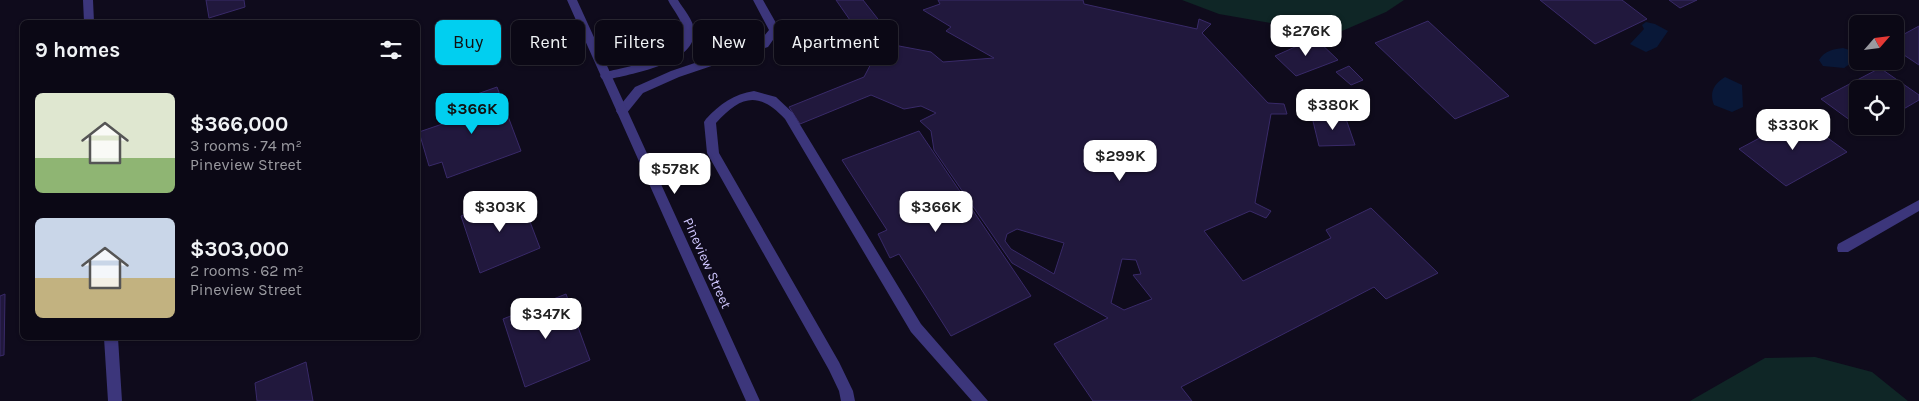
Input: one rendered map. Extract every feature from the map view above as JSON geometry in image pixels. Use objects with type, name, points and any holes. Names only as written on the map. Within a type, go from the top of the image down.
[{"type":"street","points":[[88,0],[89,20]]},
{"type":"street","name":"Pineview Street","points":[[572,0],[753,401]]},
{"type":"street","points":[[606,76],[677,54],[688,44],[689,31],[673,0]]},
{"type":"street","points":[[622,111],[639,90],[675,74],[764,44],[775,30],[758,0]]},
{"type":"street","points":[[848,401],[846,391],[834,366],[713,153],[710,122],[720,110],[738,99],[755,94],[772,100],[789,116],[916,328],[981,401]]},
{"type":"street","points":[[1843,248],[1919,205]]},
{"type":"street","points":[[111,340],[115,401]]},
{"type":"green space","points":[[1182,0],[1404,0],[1386,12],[1335,34],[1219,14]]},
{"type":"green space","points":[[1815,357],[1872,372],[1908,401],[1690,401],[1765,358]]},
{"type":"water","points":[[1646,22],[1655,24],[1668,31],[1657,47],[1646,52],[1630,44],[1644,29],[1642,25]]},
{"type":"water","points":[[1843,48],[1849,50],[1849,65],[1844,68],[1823,66],[1819,60],[1824,54]]},
{"type":"water","points":[[1725,77],[1742,85],[1743,107],[1732,112],[1714,105],[1712,96],[1712,92],[1718,82]]},
{"type":"building","points":[[206,0],[244,0],[245,7],[209,18]]},
{"type":"building","points":[[836,0],[863,0],[879,20],[850,20]]},
{"type":"building","points":[[938,0],[1083,0],[1084,4],[1197,29],[1199,19],[1211,24],[1202,33],[1268,103],[1284,104],[1287,114],[1271,114],[1255,203],[1271,211],[1266,218],[1250,211],[1204,231],[1243,281],[1331,238],[1326,230],[1371,208],[1438,273],[1386,299],[1374,287],[1181,387],[1192,401],[1093,401],[1054,344],[1108,318],[1012,263],[934,150],[931,131],[920,121],[936,113],[921,106],[904,109],[871,95],[800,124],[789,107],[864,77],[870,65],[898,65],[898,45],[931,52],[943,62],[994,58],[946,31],[951,27],[923,10],[940,4]],"holes":[[[1017,229],[1064,243],[1054,274],[1011,249],[1005,241],[1007,234]],[[1122,259],[1136,260],[1141,274],[1133,275],[1152,299],[1124,310],[1111,303]]]},
{"type":"building","points":[[1540,0],[1622,0],[1647,19],[1595,44]]},
{"type":"building","points":[[1669,0],[1697,0],[1680,8]]},
{"type":"building","points":[[1428,21],[1509,96],[1455,119],[1375,43]]},
{"type":"building","points":[[1919,26],[1919,65],[1904,55],[1904,34]]},
{"type":"building","points":[[1315,38],[1338,60],[1296,76],[1275,56]]},
{"type":"building","points":[[1349,66],[1363,80],[1351,85],[1336,72]]},
{"type":"building","points":[[1876,70],[1883,70],[1897,80],[1857,80]]},
{"type":"building","points":[[1849,84],[1849,119],[1821,99]]},
{"type":"building","points":[[1904,85],[1919,95],[1919,100],[1904,109]]},
{"type":"building","points":[[497,87],[521,151],[447,178],[442,162],[429,166],[420,132],[454,120],[449,104]]},
{"type":"building","points":[[1345,116],[1355,145],[1319,146],[1312,117]]},
{"type":"building","points":[[1799,117],[1847,152],[1786,186],[1739,149]]},
{"type":"building","points":[[919,131],[1031,296],[951,336],[899,254],[890,258],[878,234],[887,230],[842,160]]},
{"type":"building","points":[[519,193],[540,248],[480,273],[461,216]]},
{"type":"building","points":[[5,294],[4,355],[0,356],[0,296]]},
{"type":"building","points":[[566,294],[590,360],[525,387],[503,319]]},
{"type":"building","points":[[306,362],[313,401],[257,401],[255,383]]}]
